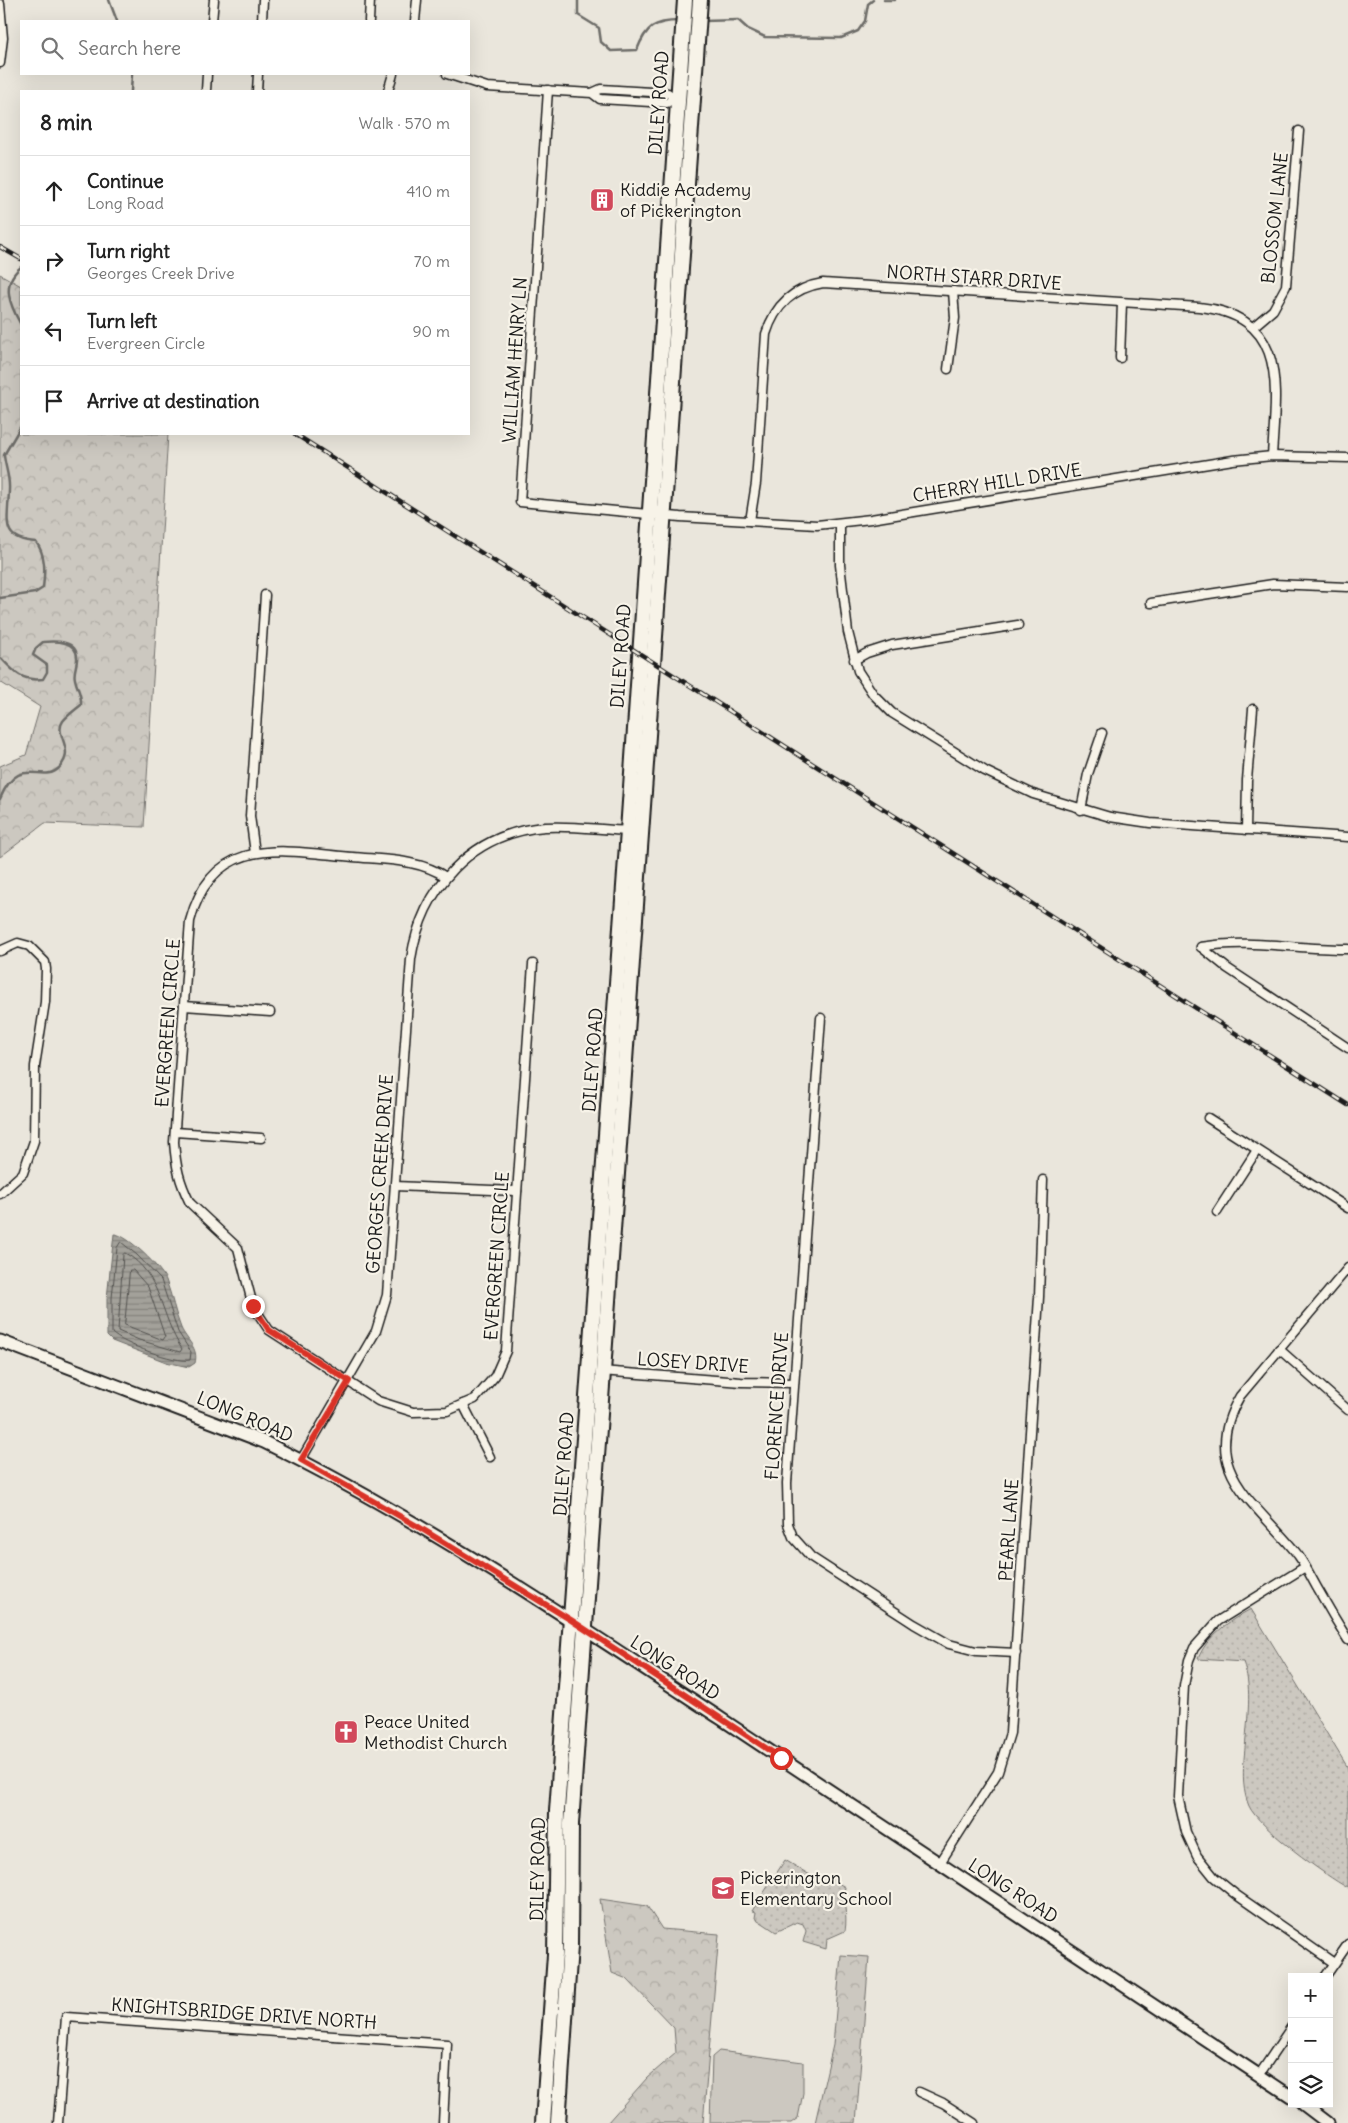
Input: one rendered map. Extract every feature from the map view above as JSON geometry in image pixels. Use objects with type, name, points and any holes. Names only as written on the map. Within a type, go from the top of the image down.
[{"type":"highway","name":"DILEY ROAD","points":[[543,2123],[556,1955],[556,1844],[650,513],[676,98],[685,0]]},
{"type":"highway","name":"DILEY ROAD","points":[[558,2123],[571,1941],[571,1830],[643,832],[700,0]]},
{"type":"main road","name":"LONG ROAD","points":[[0,1341],[226,1426],[301,1460],[417,1526],[585,1629],[1288,2094]]},
{"type":"main road","points":[[1308,2108],[1328,2123]]},
{"type":"street","points":[[212,20],[214,0]]},
{"type":"street","points":[[262,20],[263,0]]},
{"type":"street","points":[[369,20],[370,0]]},
{"type":"street","points":[[415,20],[417,0]]},
{"type":"street","points":[[0,6],[3,38],[0,64]]},
{"type":"street","points":[[206,90],[207,75]]},
{"type":"street","points":[[257,90],[258,75]]},
{"type":"street","points":[[388,90],[393,75]]},
{"type":"street","points":[[450,75],[487,87],[592,93],[600,100],[667,103],[676,98],[692,100]]},
{"type":"street","name":"WILLIAM HENRY LN","points":[[548,90],[520,502],[650,513]]},
{"type":"street","name":"BLOSSOM LANE","points":[[1253,327],[1274,310],[1286,286],[1299,130]]},
{"type":"street","name":"NORTH STARR DRIVE","points":[[750,521],[756,483],[766,334],[770,321],[782,302],[796,291],[822,283],[1211,308],[1237,315],[1253,327],[1264,341],[1273,371],[1275,392],[1272,456]]},
{"type":"street","points":[[948,369],[955,318],[953,291]]},
{"type":"street","points":[[1120,358],[1122,303]]},
{"type":"street","name":"CHERRY HILL DRIVE","points":[[650,513],[817,525],[840,524],[1233,460],[1272,456],[1348,458]]},
{"type":"street","points":[[840,524],[840,565],[848,632],[854,660],[865,684],[892,713],[1009,783],[1082,810],[1129,821],[1348,837]]},
{"type":"street","points":[[1151,603],[1274,584],[1348,587]]},
{"type":"street","points":[[255,852],[250,816],[265,595]]},
{"type":"street","points":[[854,660],[867,653],[892,645],[1018,625]]},
{"type":"street","points":[[1246,830],[1247,780],[1254,709]]},
{"type":"street","points":[[1082,810],[1088,774],[1102,733]]},
{"type":"street","points":[[446,877],[457,865],[484,846],[512,834],[544,827],[643,832]]},
{"type":"street","name":"EVERGREEN CIRCLE","points":[[446,877],[429,868],[404,862],[281,851],[255,852],[240,857],[217,872],[200,893],[190,921],[175,1132],[177,1176],[190,1203],[238,1248],[253,1306],[269,1330],[378,1401],[413,1412],[447,1411],[475,1399],[494,1376],[506,1351],[533,964]]},
{"type":"street","name":"GEORGES CREEK DRIVE","points":[[301,1460],[349,1381],[376,1331],[387,1295],[412,950],[426,907],[446,877]]},
{"type":"street","points":[[0,951],[18,943],[29,946],[45,962],[46,969],[45,1002],[35,1066],[33,1100],[34,1141],[23,1173],[0,1194]]},
{"type":"street","points":[[1348,949],[1327,950],[1242,943],[1201,947],[1227,968],[1348,1048]]},
{"type":"street","points":[[184,1006],[270,1012]]},
{"type":"street","name":"FLORENCE DRIVE","points":[[820,1018],[794,1383],[786,1510],[788,1524],[801,1547],[828,1568],[937,1638],[976,1651],[1016,1653]]},
{"type":"street","points":[[1208,1118],[1348,1208]]},
{"type":"street","points":[[175,1132],[262,1138]]},
{"type":"street","points":[[1217,1212],[1257,1150]]},
{"type":"street","name":"PEARL LANE","points":[[940,1863],[987,1791],[1004,1759],[1010,1733],[1039,1297],[1043,1180]]},
{"type":"street","points":[[395,1186],[517,1192]]},
{"type":"street","points":[[1348,1268],[1248,1386],[1233,1408],[1226,1434],[1227,1462],[1231,1474],[1243,1494],[1283,1536],[1305,1567],[1348,1640]]},
{"type":"street","points":[[1279,1349],[1348,1410]]},
{"type":"street","name":"LOSEY DRIVE","points":[[589,1370],[741,1382],[794,1383]]},
{"type":"street","points":[[463,1404],[490,1457]]},
{"type":"street","points":[[1305,1567],[1218,1621],[1194,1648],[1189,1660],[1184,1686],[1178,1796],[1186,1832],[1197,1856],[1214,1877],[1235,1894],[1334,1963]]},
{"type":"street","points":[[1328,1973],[1348,1944]]},
{"type":"street","name":"KNIGHTSBRIDGE DRIVE NORTH","points":[[58,2123],[66,2017],[447,2044],[442,2123]]},
{"type":"street","points":[[1260,2075],[1288,2032]]},
{"type":"street","points":[[919,2092],[943,2103],[974,2123]]},
{"type":"green space","points":[[0,274],[20,285],[20,435],[168,435],[144,827],[45,823],[0,857],[0,766],[26,755],[40,707],[0,682]]},
{"type":"green space","points":[[1251,1609],[1348,1768],[1348,1888],[1309,1862],[1278,1838],[1255,1815],[1246,1798],[1244,1790],[1244,1764],[1249,1699],[1248,1680],[1243,1662],[1198,1659],[1213,1636],[1235,1618]]},
{"type":"green space","points":[[785,1860],[825,1884],[831,1879],[845,1887],[845,1931],[827,1939],[826,1949],[803,1942],[806,1931],[803,1924],[797,1922],[776,1932],[755,1918],[756,1912],[752,1911]]},
{"type":"green space","points":[[600,1899],[647,1906],[662,1929],[719,1934],[703,2123],[607,2123],[647,2078],[676,2053],[674,2028],[627,1979],[612,1973]]},
{"type":"green space","points":[[841,1955],[869,1957],[856,2123],[815,2123],[833,2045]]},
{"type":"green space","points":[[719,2051],[803,2062],[803,2093],[798,2118],[791,2123],[710,2123],[712,2057]]},
{"type":"water","points":[[114,1234],[120,1235],[143,1252],[166,1280],[183,1333],[194,1349],[195,1363],[189,1367],[166,1362],[112,1341],[107,1336],[107,1298]]},
{"type":"waterway","points":[[109,0],[117,20]]},
{"type":"waterway","points":[[578,0],[578,15],[599,28],[601,42],[611,51],[637,50],[644,36],[652,27],[663,22],[679,21]]},
{"type":"waterway","points":[[704,21],[738,20],[748,29],[765,37],[841,38],[858,31],[865,21],[868,4],[873,0]]},
{"type":"waterway","points":[[884,0],[895,0]]},
{"type":"waterway","points":[[131,90],[132,75]]},
{"type":"waterway","points":[[20,268],[11,280],[9,288],[13,310],[20,323]]},
{"type":"waterway","points":[[0,598],[35,593],[43,588],[44,564],[42,552],[36,542],[16,537],[11,533],[9,527],[9,485],[4,455],[20,428]]},
{"type":"waterway","points":[[0,657],[18,674],[29,679],[43,679],[47,672],[47,665],[33,655],[36,648],[43,642],[60,642],[70,645],[76,653],[75,676],[81,701],[81,705],[63,721],[61,726],[66,755],[59,768],[45,774],[23,773],[15,777],[7,785],[0,799]]},
{"type":"railway","points":[[0,247],[20,258]]},
{"type":"railway","points":[[297,435],[1348,1105]]},
{"type":"place","name":"Kiddie Academy of Pickerington","points":[[602,200]]},
{"type":"place","name":"Peace United Methodist Church","points":[[346,1732]]},
{"type":"place","name":"Pickerington Elementary School","points":[[723,1888]]},
{"type":"route","points":[[253,1306],[269,1330],[349,1381],[301,1460],[417,1526],[571,1620],[781,1758]]}]
